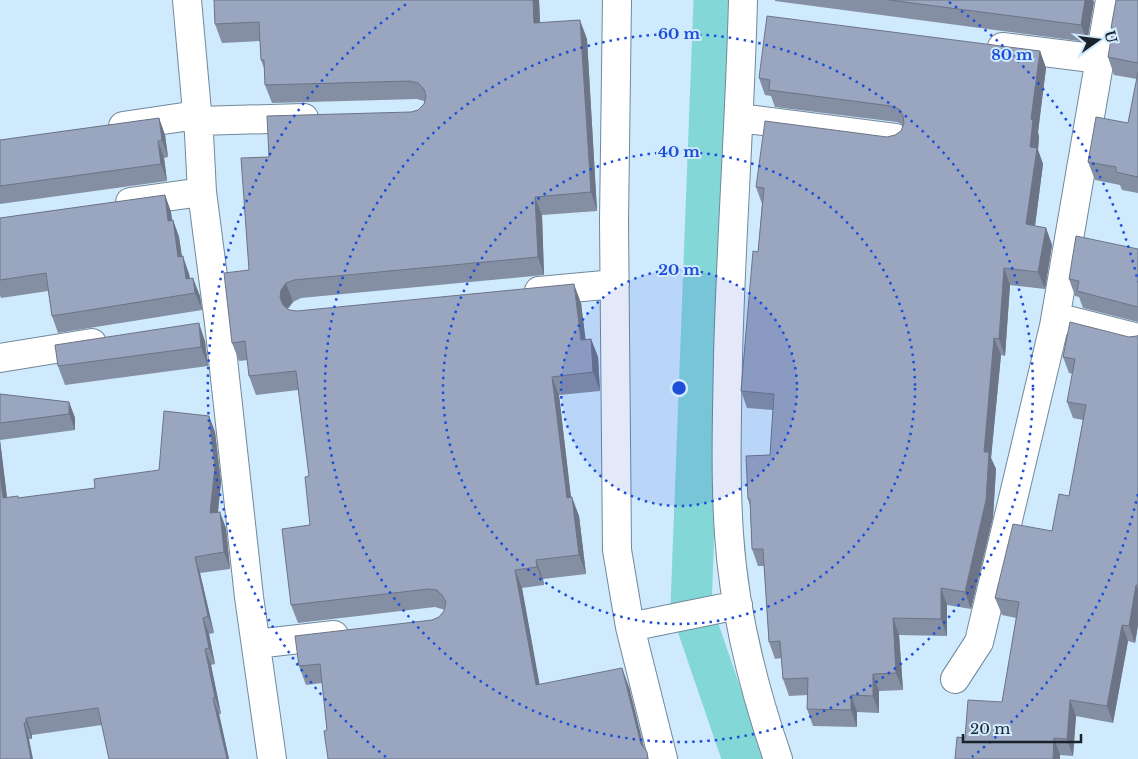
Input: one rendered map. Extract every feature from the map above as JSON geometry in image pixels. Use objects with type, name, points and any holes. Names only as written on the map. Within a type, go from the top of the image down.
[{"type":"street","points":[[187,0],[198,118],[202,192],[220,323],[249,597],[272,759]]},
{"type":"street","points":[[617,0],[614,221],[617,550],[642,624],[663,759]]},
{"type":"street","points":[[955,679],[979,642],[1056,317],[1110,0]]},
{"type":"street","points":[[772,17],[743,7],[730,274],[726,429],[733,606],[760,706],[778,759]]},
{"type":"street","points":[[974,43],[1100,59]]},
{"type":"street","points":[[99,129],[198,118],[327,117]]},
{"type":"street","points":[[739,118],[895,138]]},
{"type":"street","points":[[106,205],[202,192]]},
{"type":"street","points":[[517,293],[615,284]]},
{"type":"street","points":[[1056,317],[1138,338]]},
{"type":"street","points":[[191,328],[220,323]]},
{"type":"street","points":[[0,358],[114,340]]},
{"type":"street","points":[[642,624],[733,606]]},
{"type":"street","points":[[256,644],[360,632]]},
{"type":"building","points":[[214,0],[533,0],[534,23],[580,20],[591,192],[535,197],[538,257],[294,280],[286,283],[281,290],[280,297],[283,305],[289,310],[297,311],[574,284],[581,340],[591,339],[593,372],[552,377],[567,498],[572,497],[579,555],[536,560],[537,567],[515,570],[536,685],[622,668],[641,744],[647,752],[648,759],[328,759],[324,731],[327,730],[320,664],[299,666],[295,636],[432,620],[439,617],[444,611],[446,602],[437,590],[428,589],[291,605],[282,529],[310,525],[305,477],[309,476],[296,371],[249,376],[245,341],[232,343],[224,273],[249,270],[241,158],[269,157],[267,116],[411,112],[418,110],[424,104],[426,96],[424,89],[418,83],[410,81],[265,85],[264,60],[261,60],[259,22],[215,24]]},
{"type":"building","points":[[889,0],[1085,0],[1081,25]]},
{"type":"building","points":[[1116,0],[1138,0],[1138,63],[1108,57]]},
{"type":"building","points":[[767,16],[1040,51],[1031,119],[1033,120],[1030,147],[1037,148],[1026,224],[1046,228],[1038,272],[1004,268],[999,339],[994,338],[984,452],[989,452],[986,500],[965,592],[941,588],[941,619],[893,618],[896,673],[873,674],[873,696],[851,695],[851,710],[807,709],[808,678],[783,679],[780,641],[769,642],[763,549],[752,549],[746,456],[770,455],[774,394],[741,391],[753,251],[758,252],[764,188],[756,187],[765,121],[887,137],[901,131],[904,123],[903,115],[899,109],[891,106],[769,90],[770,80],[759,78]]},
{"type":"building","points":[[1138,72],[1138,177],[1116,172],[1116,167],[1088,162],[1096,117],[1128,123]]},
{"type":"building","points":[[159,118],[162,140],[158,141],[161,164],[0,186],[0,140]]},
{"type":"building","points":[[165,195],[168,221],[173,220],[178,257],[183,256],[186,279],[193,278],[195,293],[52,316],[46,273],[0,280],[0,218]]},
{"type":"building","points":[[1076,236],[1138,249],[1138,307],[1077,291],[1079,281],[1069,279]]},
{"type":"building","points":[[1070,322],[1129,337],[1138,335],[1138,585],[1136,585],[1129,626],[1122,625],[1107,706],[1070,700],[1067,739],[1054,738],[1053,759],[955,759],[957,737],[965,738],[968,700],[1002,702],[1019,602],[995,598],[1013,524],[1052,531],[1059,494],[1069,496],[1086,405],[1067,402],[1075,359],[1063,357]]},
{"type":"building","points":[[199,323],[201,347],[58,366],[55,345]]},
{"type":"building","points":[[0,394],[69,402],[69,414],[0,423]]},
{"type":"building","points":[[164,411],[209,416],[215,466],[210,513],[220,512],[224,552],[195,557],[208,616],[203,618],[209,648],[205,649],[215,697],[213,698],[227,759],[109,759],[98,708],[26,718],[26,723],[24,723],[31,759],[0,759],[0,471],[3,498],[18,496],[18,498],[95,488],[94,479],[159,470]]},
{"type":"waterway","points":[[714,0],[691,607],[743,759]]}]
